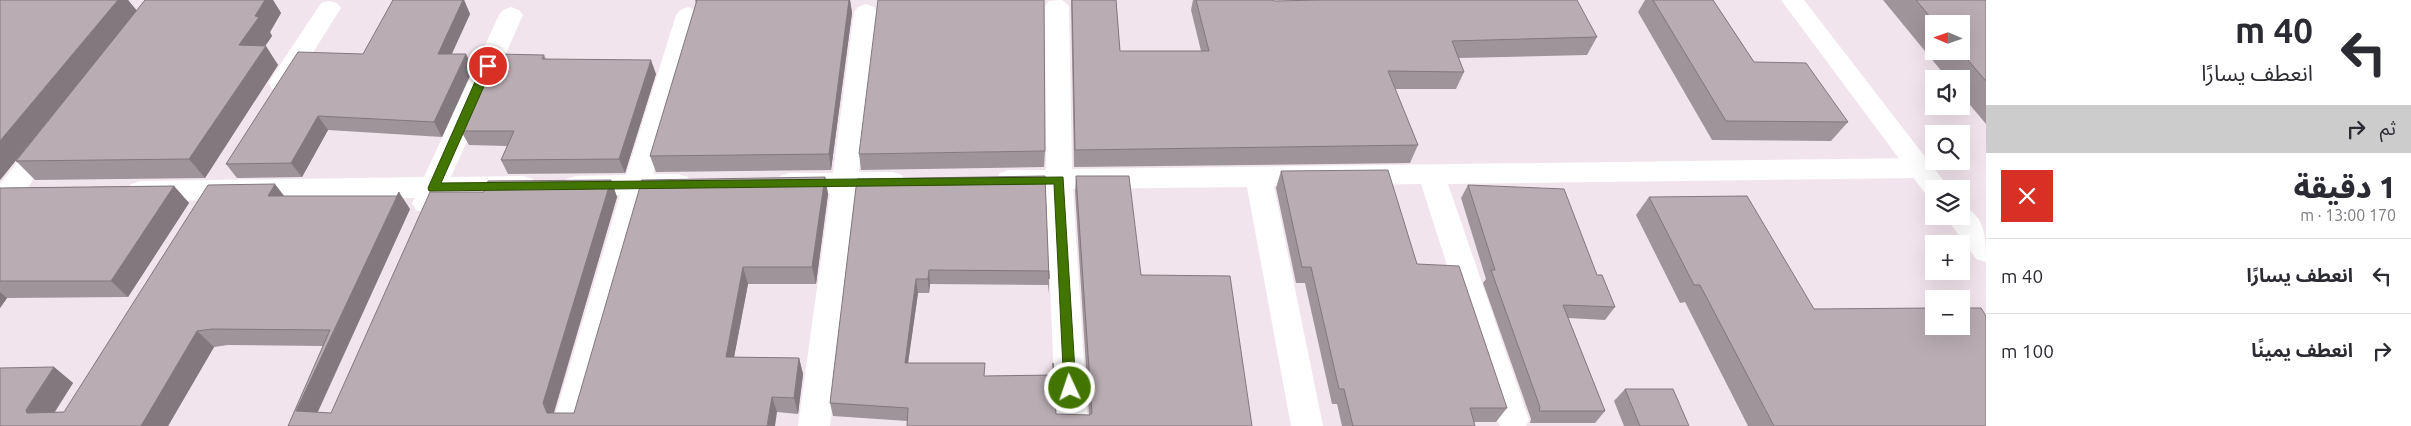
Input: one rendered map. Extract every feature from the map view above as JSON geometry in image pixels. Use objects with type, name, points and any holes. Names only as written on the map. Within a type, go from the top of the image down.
[{"type":"street","points":[[1792,0],[1931,180]]},
{"type":"street","points":[[1057,6],[1059,180],[1072,426]]},
{"type":"street","points":[[266,108],[329,8]]},
{"type":"street","points":[[814,426],[866,12]]},
{"type":"street","points":[[418,223],[511,15]]},
{"type":"street","points":[[570,419],[636,185],[688,15]]},
{"type":"street","points":[[3,197],[64,122]]},
{"type":"street","points":[[198,216],[229,166]]},
{"type":"street","points":[[982,180],[1921,168]]},
{"type":"street","points":[[1431,174],[1513,420]]},
{"type":"street","points":[[1258,177],[1307,426]]},
{"type":"street","points":[[766,183],[914,181]]},
{"type":"street","points":[[116,192],[706,184]]},
{"type":"street","points":[[3,197],[37,193]]},
{"type":"street","points":[[1966,225],[1986,251]]},
{"type":"building","points":[[0,0],[118,0],[0,141]]},
{"type":"building","points":[[145,0],[265,0],[255,16],[259,17],[239,45],[266,46],[189,159],[16,161]]},
{"type":"building","points":[[393,0],[463,0],[438,54],[466,54],[434,122],[318,116],[291,163],[226,164],[298,52],[363,54]]},
{"type":"building","points":[[697,0],[849,0],[829,154],[650,156]]},
{"type":"building","points":[[878,0],[1044,0],[1045,151],[859,154]]},
{"type":"building","points":[[1072,0],[1116,0],[1120,51],[1209,51],[1196,0],[1577,0],[1597,37],[1452,41],[1464,72],[1388,71],[1418,145],[1075,150]]},
{"type":"building","points":[[1653,0],[1713,0],[1754,62],[1806,63],[1848,122],[1726,121]]},
{"type":"building","points":[[1916,0],[1986,1],[1986,81],[1968,60],[1970,60],[1970,15],[1928,15]]},
{"type":"building","points":[[495,54],[544,55],[542,59],[651,60],[619,159],[501,160],[514,131],[461,131]]},
{"type":"building","points":[[1388,170],[1417,264],[1459,266],[1507,408],[1470,408],[1475,426],[1353,426],[1344,389],[1339,389],[1311,267],[1302,267],[1281,171]]},
{"type":"building","points":[[1045,176],[1049,271],[929,270],[928,279],[916,279],[905,363],[985,363],[984,376],[1054,375],[1056,414],[1090,415],[1092,413],[1076,176],[1129,176],[1141,275],[1230,276],[1252,426],[907,426],[908,408],[830,403],[857,179]]},
{"type":"building","points":[[825,177],[812,267],[743,267],[726,357],[799,358],[794,398],[772,397],[767,426],[288,426],[330,330],[212,329],[197,331],[141,426],[0,426],[0,368],[54,367],[26,410],[27,413],[64,412],[208,185],[275,184],[268,196],[397,196],[399,192],[296,411],[331,413],[430,192],[484,192],[488,181],[611,180],[543,403],[547,413],[574,413],[642,180]]},
{"type":"building","points":[[1468,185],[1564,189],[1597,275],[1602,275],[1615,307],[1563,305],[1605,411],[1539,411],[1540,407],[1491,270],[1495,270]]},
{"type":"building","points":[[174,186],[111,281],[0,281],[0,188]]},
{"type":"building","points":[[1747,196],[1814,309],[1925,308],[1925,335],[1970,335],[1970,308],[1981,308],[1986,316],[1986,426],[1774,426],[1700,285],[1694,285],[1649,197]]},
{"type":"building","points":[[1625,389],[1673,389],[1689,426],[1640,426]]},
{"type":"route","points":[[488,66],[433,188],[1059,180],[1070,388]]}]
